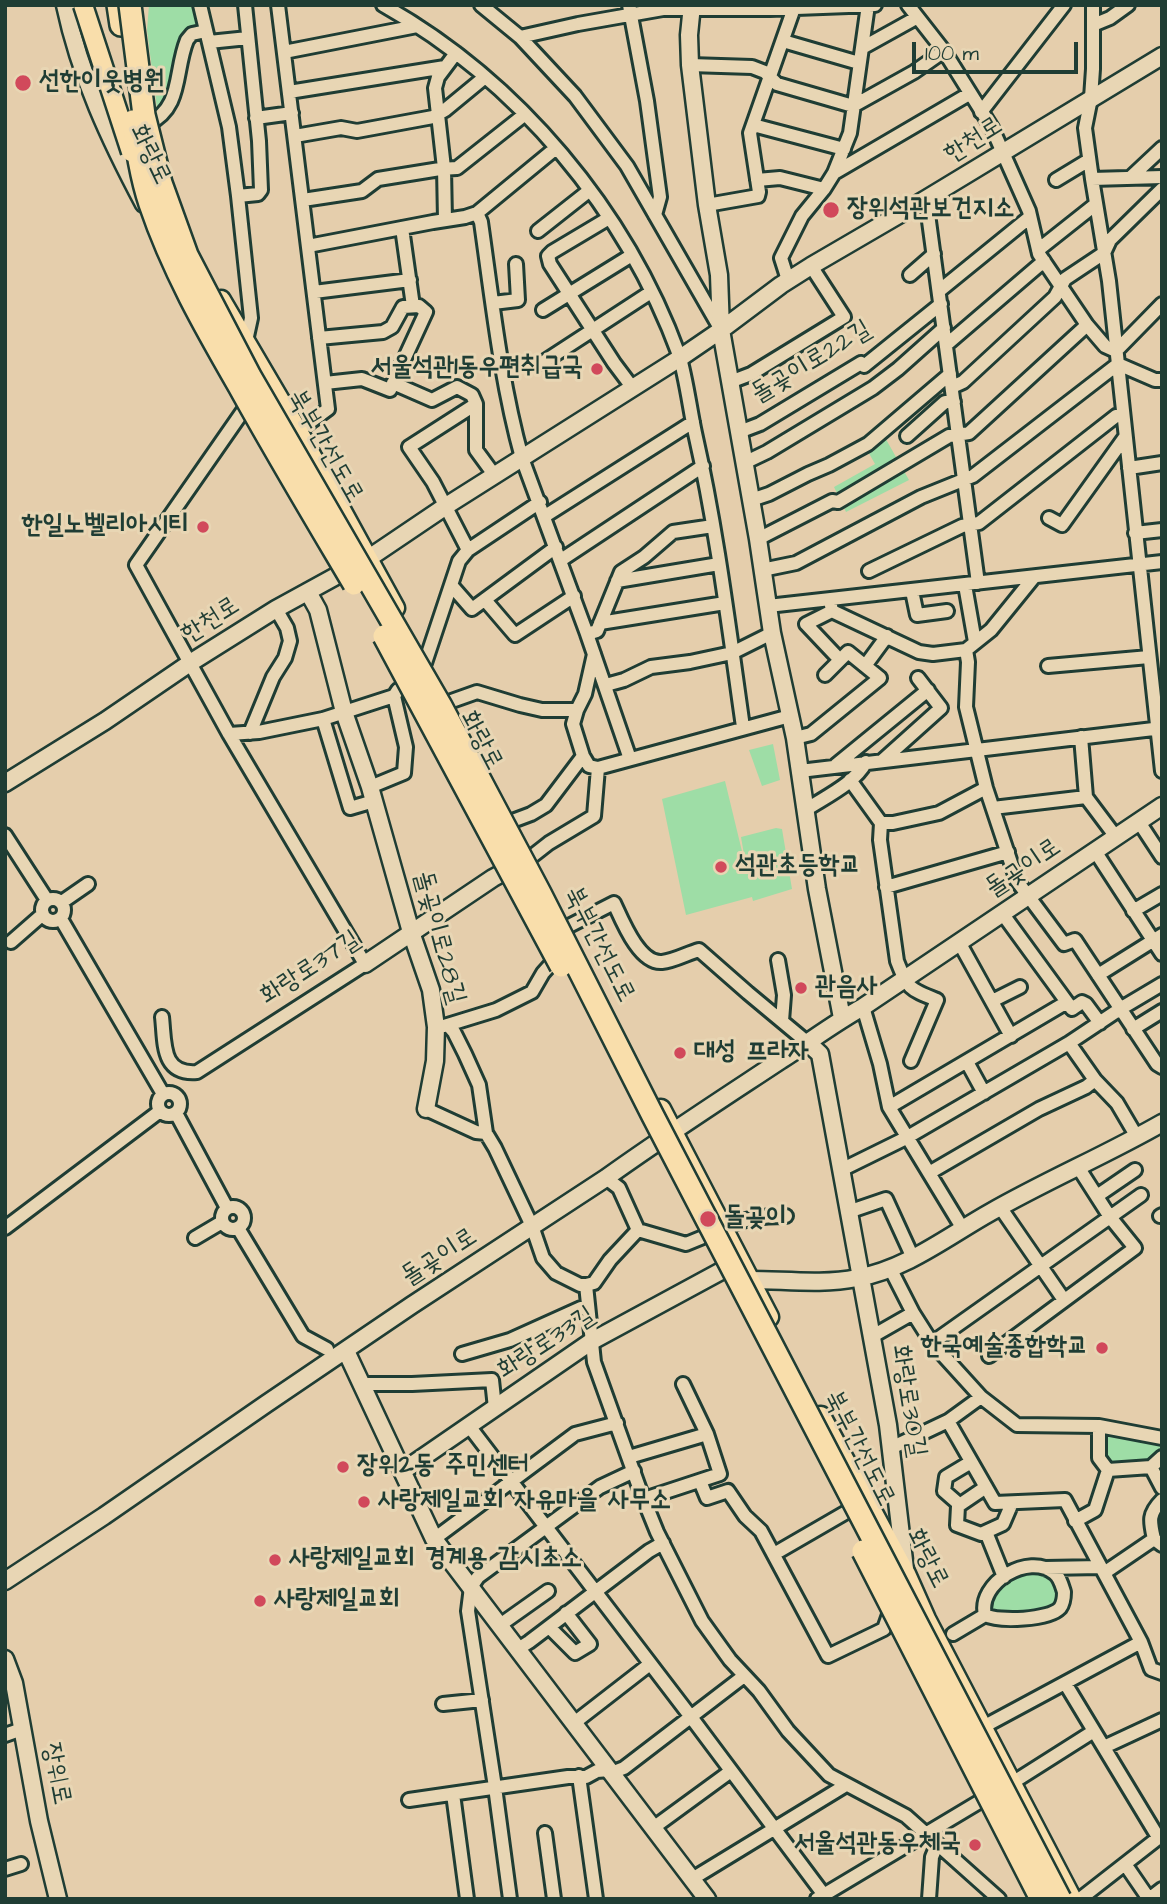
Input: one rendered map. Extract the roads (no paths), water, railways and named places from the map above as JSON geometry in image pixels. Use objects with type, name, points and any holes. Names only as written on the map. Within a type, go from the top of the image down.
[{"type":"highway","name":"북부간선도로","points":[[118,5],[140,167],[149,202],[181,282],[289,476],[369,608],[517,881],[652,1136],[1041,1899]]},
{"type":"highway","name":"북부간선도로","points":[[133,11],[144,115],[161,183],[187,256],[250,376],[441,706],[541,893],[653,1116],[1060,1899]]},
{"type":"main road","name":"화랑로","points":[[83,5],[185,283],[375,610],[446,703],[507,822],[522,863],[563,929],[685,1174],[716,1232],[750,1280],[909,1582],[918,1623],[996,1792],[1052,1899]]},
{"type":"main road","name":"화랑로","points":[[94,5],[135,152],[369,558],[391,599],[419,667],[522,863],[604,1037],[665,1136]]},
{"type":"main road","name":"화랑로","points":[[716,1232],[725,1269],[895,1597],[918,1623],[983,1727],[1072,1899]]},
{"type":"street","name":"화랑로","points":[[65,5],[72,40],[111,142],[185,283]]},
{"type":"street","points":[[72,40],[94,5]]},
{"type":"street","points":[[123,5],[133,11]]},
{"type":"street","points":[[200,5],[229,127],[251,318],[246,341]]},
{"type":"street","points":[[238,196],[261,192],[259,141],[245,5]]},
{"type":"street","points":[[278,5],[328,409],[298,431]]},
{"type":"street","points":[[383,5],[456,53],[485,77],[556,148],[609,218],[651,292],[680,358],[703,466],[743,727]]},
{"type":"street","points":[[481,5],[520,37],[575,96],[627,166],[721,330]]},
{"type":"street","points":[[788,280],[781,258],[799,222],[834,173],[852,128],[868,5]]},
{"type":"street","points":[[520,37],[630,10],[875,5]]},
{"type":"street","points":[[908,5],[944,51],[992,128],[1030,216],[1041,255],[1087,325],[1105,346],[1116,351]]},
{"type":"street","points":[[981,112],[1064,5]]},
{"type":"street","points":[[1093,5],[1093,69],[1085,128],[1118,364],[1162,771]]},
{"type":"street","points":[[1093,25],[1110,18],[1128,5]]},
{"type":"street","name":"돌곶이로22길","points":[[692,8],[690,65],[707,205],[719,275],[721,330],[772,634],[795,738],[817,889],[842,1018]]},
{"type":"street","points":[[707,205],[757,197],[759,192],[750,138],[794,8]]},
{"type":"street","points":[[630,10],[647,102],[660,197],[655,215]]},
{"type":"street","name":"화랑로","points":[[133,11],[148,124],[176,214],[197,261]]},
{"type":"street","points":[[862,48],[916,18]]},
{"type":"street","points":[[284,52],[417,26]]},
{"type":"street","name":"화랑로","points":[[148,124],[164,114],[171,104],[187,40],[192,34],[207,36]]},
{"type":"street","points":[[207,36],[248,38]]},
{"type":"street","points":[[783,41],[859,63]]},
{"type":"street","points":[[690,65],[752,68],[765,72],[776,84],[853,106],[914,72],[944,51]]},
{"type":"street","points":[[445,220],[444,169],[435,88],[438,77],[456,53]]},
{"type":"street","name":"한천로","points":[[5,783],[276,609],[352,569],[446,506],[680,358],[788,280],[1162,56]]},
{"type":"street","points":[[289,92],[445,67]]},
{"type":"street","points":[[295,136],[341,128],[357,131],[433,117],[485,77]]},
{"type":"street","points":[[834,173],[970,94]]},
{"type":"street","points":[[256,118],[292,113]]},
{"type":"street","points":[[303,200],[362,191],[378,179],[457,168],[524,115]]},
{"type":"street","points":[[753,124],[844,149]]},
{"type":"street","points":[[308,246],[477,213],[556,148]]},
{"type":"street","points":[[1130,178],[1162,148]]},
{"type":"street","points":[[1056,180],[1089,160]]},
{"type":"street","points":[[757,180],[780,177],[824,189]]},
{"type":"street","points":[[1092,179],[1162,177]]},
{"type":"street","points":[[751,500],[829,466],[868,444],[951,381],[962,382],[1055,297],[1065,279],[1104,253],[1110,240],[1162,189]]},
{"type":"street","points":[[538,231],[590,190]]},
{"type":"street","points":[[926,199],[970,524],[971,646],[967,707],[986,788],[1017,881],[1064,944],[1075,940],[1157,1065],[1162,1067]]},
{"type":"street","points":[[946,345],[1096,204]]},
{"type":"street","points":[[477,213],[481,222],[514,431],[630,759]]},
{"type":"street","name":"돌곶이로22길","points":[[739,432],[760,424],[861,363],[864,366],[1030,216]]},
{"type":"street","points":[[609,218],[548,256],[550,264],[569,294],[632,387]]},
{"type":"street","points":[[402,228],[413,306]]},
{"type":"street","points":[[910,275],[934,254]]},
{"type":"street","points":[[543,310],[632,255]]},
{"type":"street","points":[[493,303],[517,300],[516,264]]},
{"type":"street","points":[[730,382],[751,374],[844,317],[811,266]]},
{"type":"street","points":[[314,292],[410,280]]},
{"type":"street","points":[[542,363],[651,292]]},
{"type":"street","points":[[1116,351],[1162,304]]},
{"type":"street","points":[[319,338],[383,332],[392,327],[403,307],[419,306],[426,312],[390,390],[362,379],[325,383]]},
{"type":"street","points":[[758,539],[832,501],[838,502],[949,436],[969,433],[1087,325]]},
{"type":"street","name":"돌곶이로22길","points":[[744,463],[767,452],[878,384],[944,328]]},
{"type":"street","points":[[1118,364],[1160,382]]},
{"type":"street","points":[[762,570],[796,563],[921,497],[973,476],[1118,364]]},
{"type":"street","points":[[864,366],[878,384]]},
{"type":"street","points":[[1160,382],[1157,371],[1162,367]]},
{"type":"street","points":[[268,380],[251,399],[136,565],[229,734],[365,964]]},
{"type":"street","points":[[393,383],[432,400],[457,387],[472,395],[476,404],[476,450],[495,476]]},
{"type":"street","points":[[907,436],[945,402],[954,402]]},
{"type":"street","points":[[468,550],[433,482],[409,447],[476,404]]},
{"type":"street","points":[[869,571],[962,526],[979,523],[1116,416],[1123,415]]},
{"type":"street","points":[[545,516],[693,422]]},
{"type":"street","points":[[1049,518],[1062,525],[1125,437]]},
{"type":"street","points":[[1129,468],[1162,463]]},
{"type":"street","points":[[561,560],[703,466]]},
{"type":"street","points":[[229,734],[250,733],[323,719],[394,696],[419,667],[459,561],[468,550],[540,502]]},
{"type":"street","points":[[587,634],[597,631],[621,572],[644,557],[673,532],[713,526]]},
{"type":"street","points":[[1135,533],[1162,530]]},
{"type":"street","points":[[451,585],[472,609],[556,547]]},
{"type":"street","points":[[768,606],[831,605],[912,590],[1162,562]]},
{"type":"street","points":[[617,581],[719,564]]},
{"type":"street","points":[[831,605],[919,652],[933,654],[971,646],[991,630],[1034,577]]},
{"type":"street","points":[[912,590],[917,615],[947,611]]},
{"type":"street","name":"돌곶이로28길","points":[[308,593],[318,610],[344,712],[372,794],[411,932],[442,1026],[426,1109],[476,1132],[486,1133]]},
{"type":"street","points":[[485,600],[515,635],[574,596]]},
{"type":"street","points":[[375,610],[381,600],[391,599]]},
{"type":"street","points":[[600,624],[725,603]]},
{"type":"street","points":[[831,605],[806,624],[840,660]]},
{"type":"street","points":[[250,733],[273,677],[285,658],[290,641],[287,628],[276,609]]},
{"type":"street","points":[[606,685],[651,667],[732,653],[772,634]]},
{"type":"street","points":[[865,666],[887,636]]},
{"type":"street","points":[[795,738],[811,734],[880,678],[849,652],[825,675]]},
{"type":"street","points":[[594,653],[585,694],[573,724],[589,766],[598,768],[789,716]]},
{"type":"street","points":[[1048,666],[1149,657]]},
{"type":"street","points":[[883,760],[941,708],[918,678]]},
{"type":"street","points":[[835,765],[928,690]]},
{"type":"street","name":"화랑로","points":[[446,703],[477,692],[542,710],[577,710]]},
{"type":"street","points":[[323,719],[350,808],[404,773],[405,747],[394,696]]},
{"type":"street","points":[[800,771],[1159,728]]},
{"type":"street","points":[[1081,737],[1086,797],[1116,837]]},
{"type":"street","points":[[507,822],[531,814],[546,805],[583,756]]},
{"type":"street","points":[[807,809],[850,780],[862,770],[866,762]]},
{"type":"street","points":[[522,863],[594,816],[598,768]]},
{"type":"street","points":[[850,780],[881,823],[880,840],[886,887],[897,961],[904,979],[914,991],[937,1000],[911,1061]]},
{"type":"street","points":[[881,823],[939,813],[986,788]]},
{"type":"street","points":[[993,808],[1086,797]]},
{"type":"street","name":"돌곶이로","points":[[5,1581],[665,1136],[1162,806]]},
{"type":"street","points":[[1139,822],[1162,857]]},
{"type":"street","points":[[5,835],[47,900]]},
{"type":"street","points":[[886,887],[1008,852]]},
{"type":"street","points":[[1095,852],[1133,911],[1157,938],[1162,954]]},
{"type":"street","name":"화랑로37길","points":[[162,1017],[165,1054],[170,1062],[177,1070],[197,1072],[493,878],[522,863]]},
{"type":"street","points":[[62,902],[88,884]]},
{"type":"street","points":[[1133,911],[1162,894]]},
{"type":"street","points":[[47,900],[62,902],[65,913],[61,919],[51,921],[43,914],[43,906],[47,900]]},
{"type":"street","points":[[563,929],[614,903],[635,945],[650,960],[660,962],[699,950],[808,1043]]},
{"type":"street","points":[[11,942],[43,914]]},
{"type":"street","points":[[1002,914],[1072,1009],[1082,1002],[1100,1023]]},
{"type":"street","points":[[61,919],[163,1094]]},
{"type":"street","points":[[1098,975],[1157,938]]},
{"type":"street","points":[[959,942],[1011,1036]]},
{"type":"street","points":[[442,1026],[496,1010],[532,992],[543,973],[563,951]]},
{"type":"street","points":[[778,960],[784,995],[782,1021]]},
{"type":"street","points":[[841,1170],[906,1138],[984,1093],[1162,984]]},
{"type":"street","points":[[992,1001],[1020,987]]},
{"type":"street","points":[[889,1107],[1068,1002]]},
{"type":"street","points":[[863,1007],[880,1064],[889,1107],[963,1229]]},
{"type":"street","points":[[1133,1029],[1162,1011]]},
{"type":"street","name":"돌곶이로28길","points":[[442,1026],[460,1043],[479,1085],[486,1133],[532,1226],[543,1258],[556,1273],[580,1285],[586,1285]]},
{"type":"street","name":"화랑로30길","points":[[808,1043],[820,1054],[891,1448],[909,1582]]},
{"type":"street","points":[[1069,1043],[1095,1080],[1117,1103],[1136,1137]]},
{"type":"street","points":[[967,1062],[984,1093]]},
{"type":"street","points":[[929,1173],[1095,1080]]},
{"type":"street","points":[[163,1094],[177,1096],[180,1107],[176,1113],[169,1115],[159,1111],[158,1100],[163,1094]]},
{"type":"street","points":[[5,1228],[159,1111]]},
{"type":"street","points":[[176,1113],[227,1208]]},
{"type":"street","points":[[750,1280],[833,1282],[860,1278],[890,1268],[1162,1123]]},
{"type":"street","points":[[989,1356],[1135,1248],[1078,1167]]},
{"type":"street","points":[[1097,1196],[1136,1170]]},
{"type":"street","points":[[606,1178],[619,1188],[638,1230],[686,1244],[741,1221],[762,1216],[786,1216]]},
{"type":"street","points":[[932,1343],[1141,1195]]},
{"type":"street","points":[[848,1212],[887,1199],[913,1258]]},
{"type":"street","points":[[1000,1207],[1064,1300]]},
{"type":"street","points":[[227,1208],[238,1208],[243,1214],[244,1221],[238,1228],[230,1229],[222,1222],[222,1214],[227,1208]]},
{"type":"street","points":[[195,1238],[222,1222]]},
{"type":"street","points":[[238,1228],[303,1336],[327,1349]]},
{"type":"street","points":[[638,1230],[610,1260],[594,1283],[586,1285],[594,1362],[644,1499],[702,1621],[788,1731],[829,1775],[906,1816],[999,1899]]},
{"type":"street","points":[[890,1268],[932,1343],[981,1397],[1017,1425],[1099,1426],[1162,1438]]},
{"type":"street","name":"화랑로33길","points":[[403,1471],[592,1341],[725,1269]]},
{"type":"street","points":[[462,1354],[510,1340],[588,1307]]},
{"type":"street","points":[[872,1337],[913,1313]]},
{"type":"street","points":[[346,1351],[435,1539],[707,1899]]},
{"type":"street","points":[[361,1384],[492,1381],[495,1408]]},
{"type":"street","points":[[644,1499],[720,1474],[707,1434],[683,1384]]},
{"type":"street","points":[[891,1448],[948,1421],[981,1397]]},
{"type":"street","points":[[948,1421],[995,1503],[1065,1500],[1141,1642],[1150,1669],[1162,1674]]},
{"type":"street","points":[[435,1539],[575,1434],[617,1423]]},
{"type":"street","points":[[469,1426],[691,1717],[822,1897],[996,1792]]},
{"type":"street","points":[[1099,1426],[1100,1458],[1108,1469]]},
{"type":"street","points":[[629,1457],[707,1434]]},
{"type":"street","points":[[1108,1469],[1151,1467],[1162,1457]]},
{"type":"street","points":[[960,1505],[944,1491],[946,1477],[971,1462]]},
{"type":"street","points":[[1151,1467],[1162,1488]]},
{"type":"street","points":[[1075,1521],[1095,1510],[1108,1469]]},
{"type":"street","points":[[510,1899],[467,1611],[471,1587],[478,1577],[600,1487],[634,1471]]},
{"type":"street","points":[[700,1481],[707,1498],[728,1491],[745,1516],[761,1531],[828,1656],[884,1629],[895,1597],[906,1602],[909,1582]]},
{"type":"street","points":[[986,1487],[958,1506],[957,1525],[981,1534],[1003,1524],[1012,1503]]},
{"type":"street","points":[[985,1615],[985,1600],[993,1587],[1004,1577],[1024,1567],[1102,1570],[1158,1542],[1150,1525],[1152,1509],[1162,1500]]},
{"type":"street","points":[[774,1554],[850,1510]]},
{"type":"street","points":[[986,1532],[1004,1577]]},
{"type":"street","points":[[518,1649],[649,1550],[663,1543]]},
{"type":"street","points":[[985,1615],[1014,1619],[1042,1617],[1060,1608],[1064,1592],[1055,1573],[1045,1568]]},
{"type":"street","points":[[500,1625],[548,1591]]},
{"type":"street","points":[[548,1627],[575,1653],[590,1643],[566,1613]]},
{"type":"street","points":[[953,1634],[985,1615]]},
{"type":"street","points":[[983,1727],[1141,1642]]},
{"type":"street","name":"장위로","points":[[5,1659],[13,1683],[39,1821],[58,1899]]},
{"type":"street","points":[[574,1723],[650,1664]]},
{"type":"street","points":[[409,1800],[586,1777],[597,1771],[624,1768],[744,1676]]},
{"type":"street","points":[[1065,1683],[1160,1836],[1080,1899]]},
{"type":"street","points":[[443,1704],[482,1700]]},
{"type":"street","points":[[1104,1747],[1162,1720]]},
{"type":"street","points":[[5,1735],[22,1728]]},
{"type":"street","points":[[1012,1783],[1094,1731]]},
{"type":"street","points":[[653,1828],[731,1771]]},
{"type":"street","points":[[579,1776],[596,1899]]},
{"type":"street","points":[[692,1879],[846,1785]]},
{"type":"street","points":[[453,1794],[467,1899]]},
{"type":"street","points":[[545,1833],[554,1899]]},
{"type":"street","points":[[929,1899],[932,1857],[937,1845]]},
{"type":"street","points":[[5,1868],[20,1864]]},
{"type":"street","points":[[1125,1864],[1149,1899],[1162,1889]]},
{"type":"place","name":"선한이웃병원","points":[[23,83]]},
{"type":"place","name":"장위석관보건지소","points":[[831,210]]},
{"type":"place","name":"서울석관1동우편취급국","points":[[597,369]]},
{"type":"place","name":"한일노벨리아시티","points":[[203,527]]},
{"type":"place","name":"석관초등학교","points":[[721,867]]},
{"type":"place","name":"관음사","points":[[801,988]]},
{"type":"place","name":"대성 프라자","points":[[680,1053]]},
{"type":"place","name":"돌곶이","points":[[708,1219]]},
{"type":"place","name":"한국예술종합학교","points":[[1102,1348]]},
{"type":"place","name":"장위2동 주민센터","points":[[343,1467]]},
{"type":"place","name":"사랑제일교회 자유마을 사무소","points":[[364,1502]]},
{"type":"place","name":"사랑제일교회 경계용 감시초소","points":[[275,1560]]},
{"type":"place","name":"사랑제일교회","points":[[260,1601]]},
{"type":"place","name":"서울석관동우체국","points":[[975,1845]]}]
